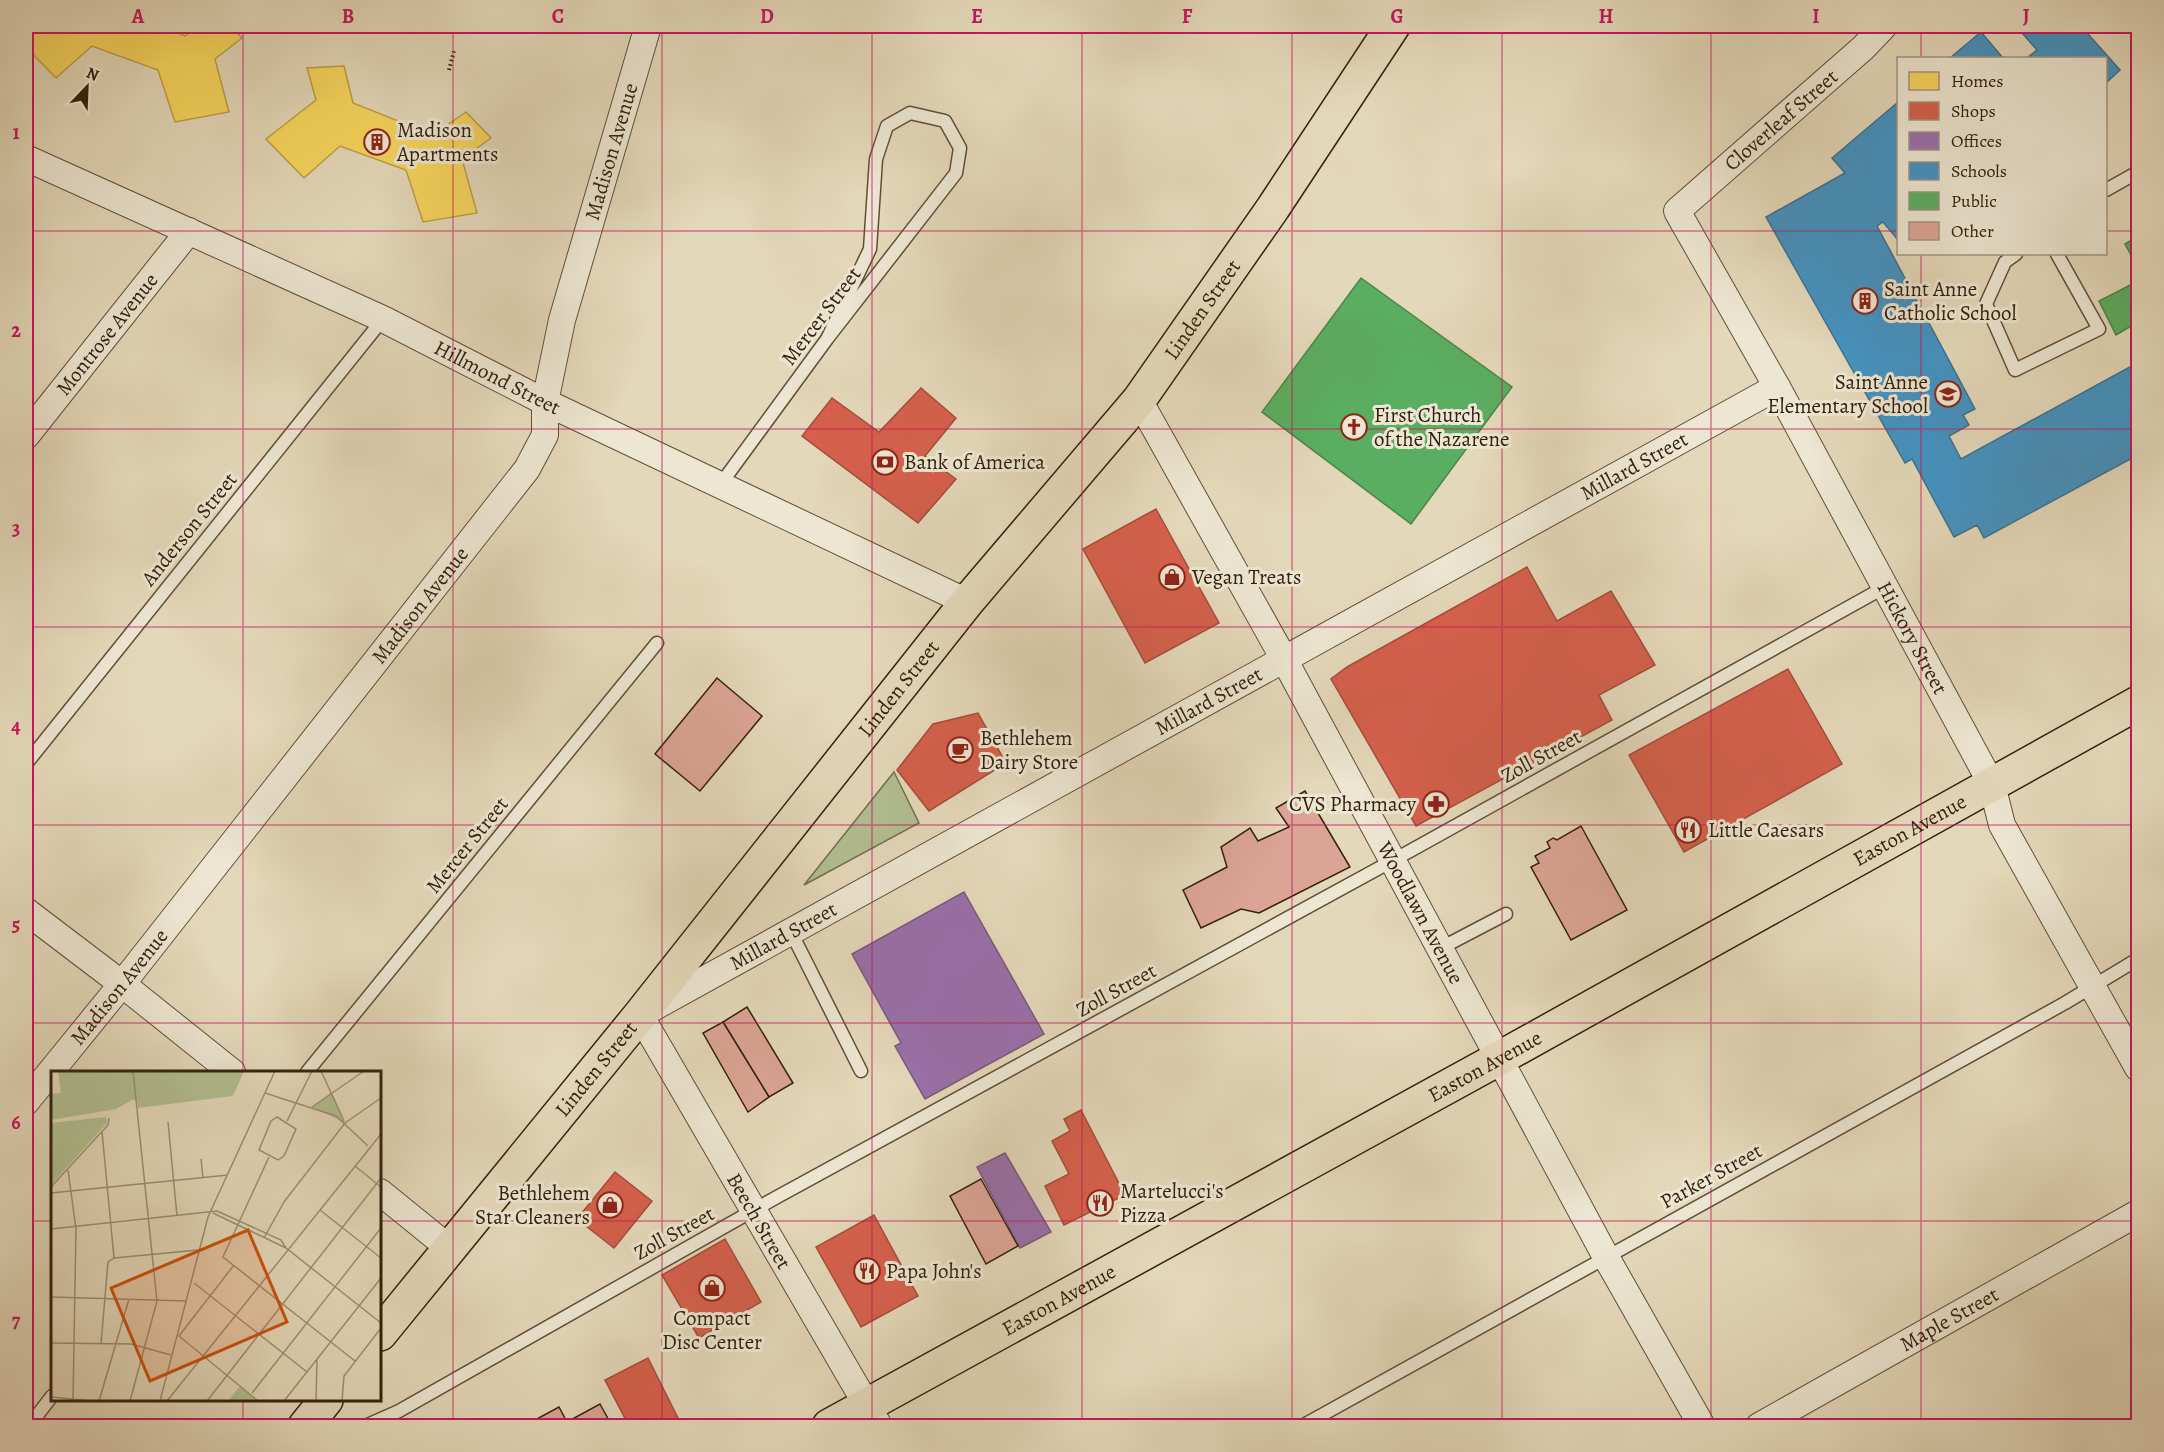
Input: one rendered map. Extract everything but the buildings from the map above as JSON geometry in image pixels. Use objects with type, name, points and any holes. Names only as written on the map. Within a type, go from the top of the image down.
[{"type":"main road","name":"Linden Street","points":[[381,1333],[640,1015],[967,602],[1139,400],[1273,208],[1394,26]]},
{"type":"main road","name":"Easton Avenue","points":[[829,1426],[874,1416],[1498,1059],[2139,703]]},
{"type":"main road","points":[[304,1426],[325,1401]]},
{"type":"street","name":"Madison Avenue","points":[[51,1071],[527,469],[545,435],[545,402],[562,320],[648,26]]},
{"type":"street","name":"Cloverleaf Street","points":[[1677,211],[1863,48],[1884,26]]},
{"type":"street","name":"Hillmond Street","points":[[26,158],[383,319],[545,402],[967,602]]},
{"type":"street","name":"Hickory Street","points":[[1677,211],[1776,387],[1992,785],[2002,825],[2139,1068]]},
{"type":"street","name":"Montrose Avenue","points":[[26,436],[189,231]]},
{"type":"street","name":"Millard Street","points":[[640,1015],[1776,387]]},
{"type":"street","name":"Woodlawn Avenue","points":[[1139,400],[1284,659],[1606,1257],[1702,1426]]},
{"type":"street","points":[[26,910],[231,1071]]},
{"type":"street","name":"Beech Street","points":[[640,1015],[874,1416]]},
{"type":"street","name":"Madison Avenue","points":[[26,1102],[51,1071]]},
{"type":"street","points":[[381,1193],[449,1248]]},
{"type":"street","name":"Maple Street","points":[[1759,1426],[2139,1213]]},
{"type":"lane","name":"Mercer Street","points":[[720,485],[827,339],[956,173],[960,148],[945,121],[910,113],[887,126],[876,159],[870,249],[827,339]]},
{"type":"lane","points":[[2107,189],[2139,172]]},
{"type":"lane","points":[[2015,255],[2005,262],[1986,304],[2015,370],[2099,329],[2058,255]]},
{"type":"lane","name":"Anderson Street","points":[[26,764],[383,319]]},
{"type":"lane","name":"Zoll Street","points":[[365,1426],[399,1412],[753,1211],[1392,861],[1885,587]]},
{"type":"lane","name":"Mercer Street","points":[[308,1071],[657,643]]},
{"type":"lane","points":[[1439,949],[1506,914]]},
{"type":"lane","points":[[791,932],[861,1071]]},
{"type":"lane","name":"Parker Street","points":[[1302,1426],[2065,1003],[2093,984],[2139,959]]},
{"type":"lane","points":[[29,1426],[51,1397]]},
{"type":"path","points":[[449,70],[454,51]]},
{"type":"green space","points":[[894,772],[919,823],[804,885]]},
{"type":"place","name":"Madison Apartments","points":[[377,142]]},
{"type":"place","name":"Saint Anne Catholic School","points":[[1865,301]]},
{"type":"place","name":"Saint Anne Elementary School","points":[[1948,394]]},
{"type":"place","name":"First Church of the Nazarene","points":[[1354,427]]},
{"type":"place","name":"Bank of America","points":[[885,462]]},
{"type":"place","name":"Vegan Treats","points":[[1172,577]]},
{"type":"place","name":"Bethlehem Dairy Store","points":[[960,750]]},
{"type":"place","name":"CVS Pharmacy","points":[[1436,804]]},
{"type":"place","name":"Little Caesars","points":[[1688,830]]},
{"type":"place","name":"Martelucci's Pizza","points":[[1100,1203]]},
{"type":"place","name":"Bethlehem Star Cleaners","points":[[610,1205]]},
{"type":"place","name":"Papa John's","points":[[867,1271]]},
{"type":"place","name":"Compact Disc Center","points":[[712,1288]]}]
